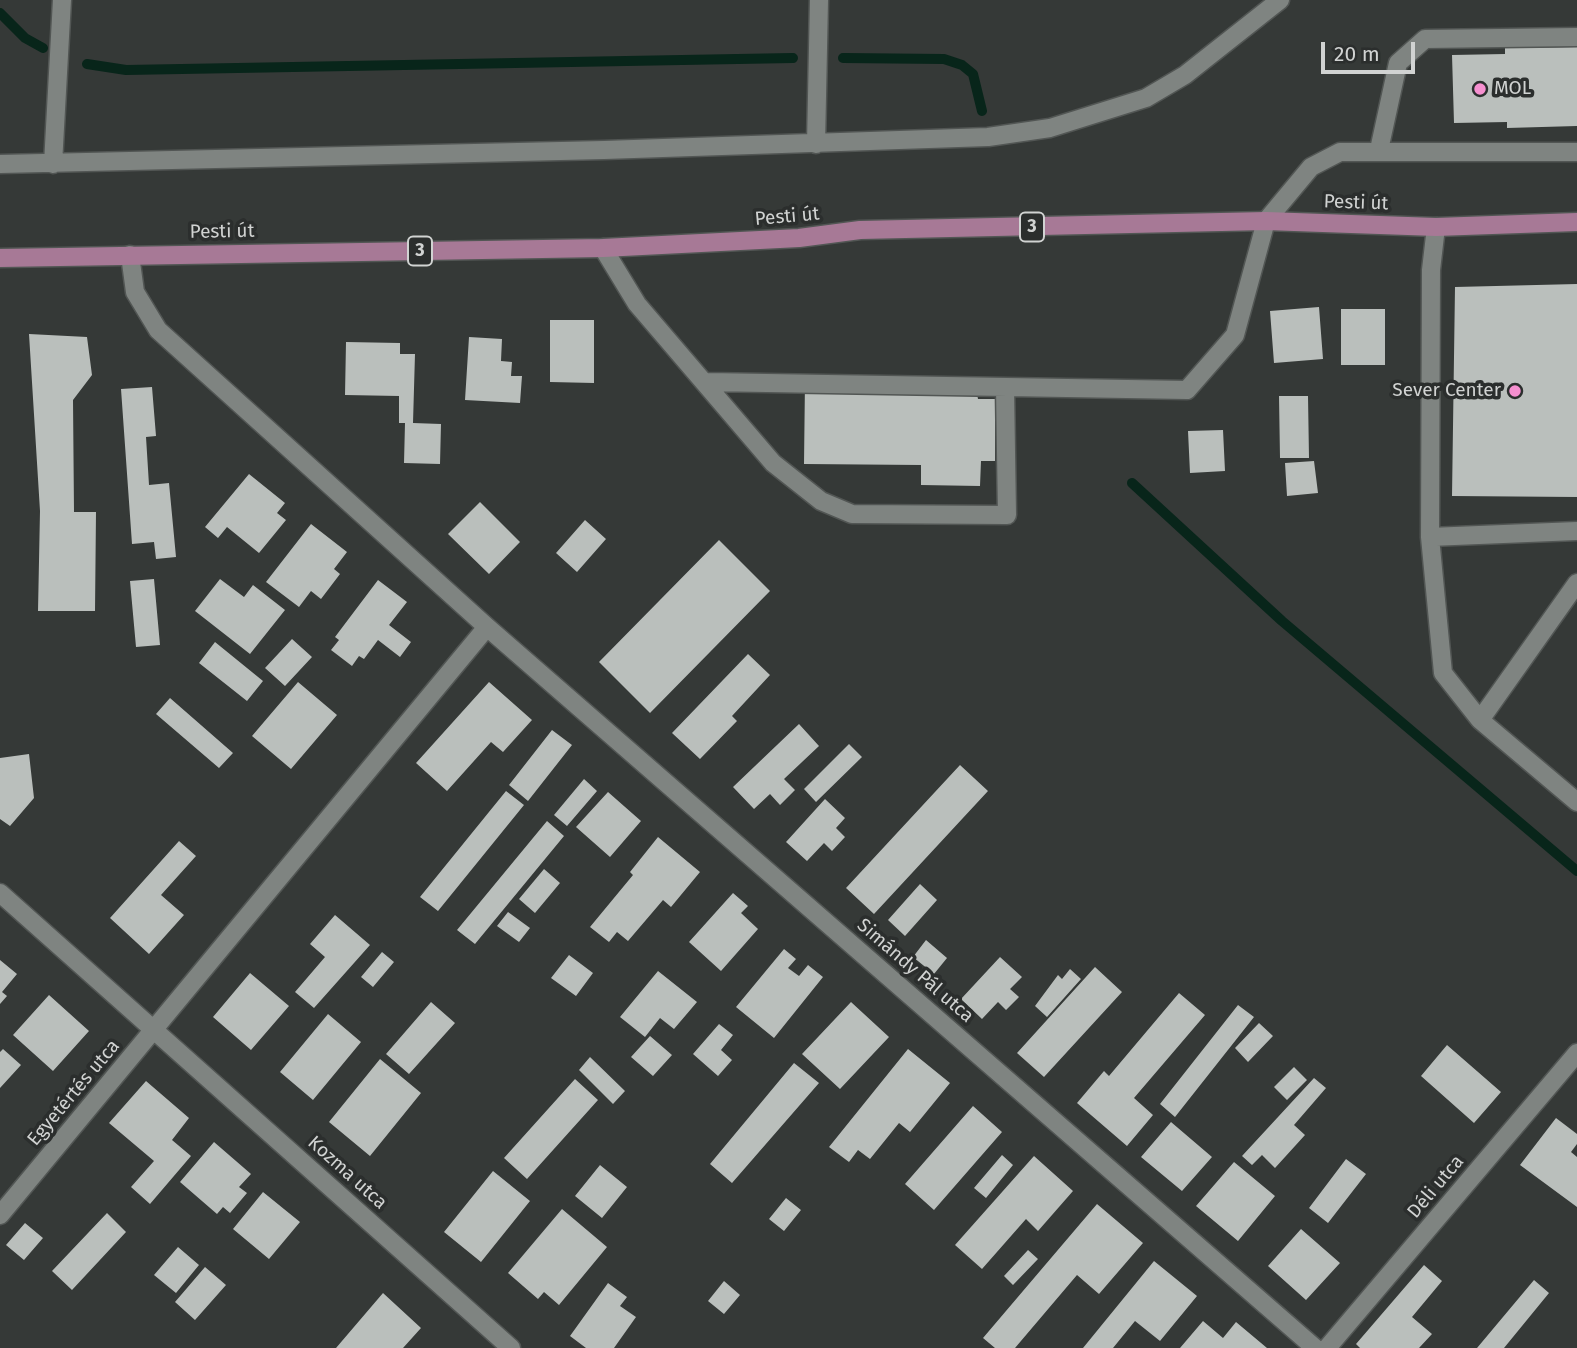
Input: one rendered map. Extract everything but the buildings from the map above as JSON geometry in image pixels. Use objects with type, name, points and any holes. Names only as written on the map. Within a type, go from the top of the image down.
[{"type":"main road","name":"Pesti út","points":[[0,258],[603,248],[799,238],[860,230],[1266,221],[1436,227],[1577,222]]},
{"type":"street","points":[[53,164],[62,0]]},
{"type":"street","points":[[816,144],[819,0]]},
{"type":"street","points":[[0,164],[816,144],[988,137],[1050,128],[1146,98],[1185,75],[1280,0]]},
{"type":"street","points":[[1379,150],[1398,63],[1425,40],[1577,37]]},
{"type":"street","points":[[707,382],[1187,390],[1235,335],[1266,221],[1311,167],[1340,152],[1577,152]]},
{"type":"street","points":[[1436,227],[1431,270],[1430,537],[1443,673],[1480,720],[1577,802]]},
{"type":"street","points":[[603,248],[637,304],[707,382],[773,463],[821,501],[852,514],[1007,515],[1005,388]]},
{"type":"street","name":"Simándy Pál utca","points":[[130,255],[135,292],[158,330],[487,627],[1315,1348]]},
{"type":"street","points":[[1430,537],[1577,531]]},
{"type":"street","points":[[1480,720],[1577,583]]},
{"type":"street","name":"Egyetértés utca","points":[[0,1215],[487,627]]},
{"type":"street","name":"Kozma utca","points":[[0,893],[512,1348]]},
{"type":"street","name":"Déli utca","points":[[1326,1348],[1577,1053]]},
{"type":"waterway","points":[[0,13],[25,38],[43,48]]},
{"type":"waterway","points":[[87,64],[126,70],[793,58]]},
{"type":"waterway","points":[[843,58],[944,59],[962,65],[973,74],[982,111]]},
{"type":"waterway","points":[[1132,483],[1282,621],[1577,871]]},
{"type":"place","name":"MOL","points":[[1480,89]]},
{"type":"place","name":"Sever Center","points":[[1515,391]]}]
